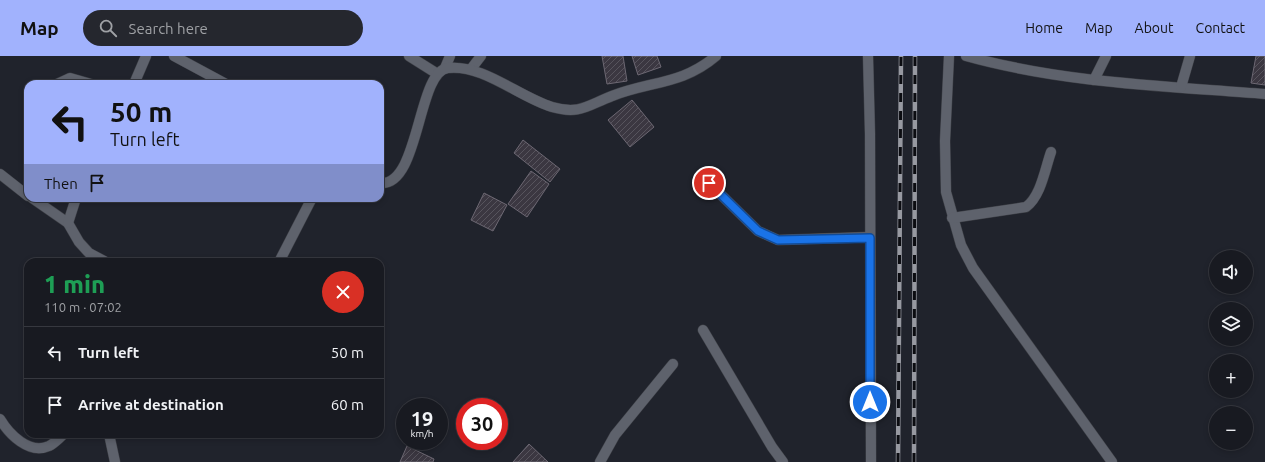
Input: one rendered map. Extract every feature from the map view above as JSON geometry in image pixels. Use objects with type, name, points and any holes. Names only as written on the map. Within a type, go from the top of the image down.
[{"type":"street","points":[[136,80],[146,56]]},
{"type":"street","points":[[174,56],[219,80]]},
{"type":"street","points":[[409,56],[436,73]]},
{"type":"street","points":[[445,68],[450,56]]},
{"type":"street","points":[[471,70],[481,56]]},
{"type":"street","points":[[384,182],[393,179],[403,168],[409,154],[430,87],[436,73],[445,68],[471,70],[551,107],[571,110],[591,106],[612,95],[675,80],[693,72],[716,56]]},
{"type":"street","points":[[868,56],[870,462]]},
{"type":"street","points":[[949,56],[945,141],[946,192],[952,218],[961,245],[973,268],[1112,462]]},
{"type":"street","points":[[966,56],[995,64],[1094,80],[1265,94]]},
{"type":"street","points":[[1094,80],[1106,56]]},
{"type":"street","points":[[1181,87],[1190,56]]},
{"type":"street","points":[[66,80],[70,78],[77,80]]},
{"type":"street","points":[[952,218],[1026,207],[1032,203],[1036,195],[1051,152]]},
{"type":"street","points":[[0,174],[24,193]]},
{"type":"street","points":[[709,183],[758,231],[778,240],[870,238]]},
{"type":"street","points":[[38,202],[68,223],[79,242],[89,253],[98,258]]},
{"type":"street","points":[[68,223],[75,202]]},
{"type":"street","points":[[281,258],[310,202]]},
{"type":"street","points":[[703,330],[772,447],[783,462]]},
{"type":"street","points":[[600,462],[615,435],[673,364]]},
{"type":"street","points":[[0,419],[14,438],[35,448],[48,447],[59,438]]},
{"type":"street","points":[[110,438],[115,462]]},
{"type":"building","points":[[602,56],[623,56],[627,81],[607,84]]},
{"type":"building","points":[[632,56],[657,56],[661,67],[638,75]]},
{"type":"building","points":[[1256,56],[1265,56],[1265,85],[1251,83]]},
{"type":"building","points":[[632,100],[654,127],[630,147],[608,120]]},
{"type":"building","points":[[523,140],[560,169],[550,182],[514,153]]},
{"type":"building","points":[[531,171],[549,184],[527,217],[508,204]]},
{"type":"building","points":[[484,193],[507,205],[493,231],[471,220]]},
{"type":"building","points":[[529,444],[548,462],[513,462]]},
{"type":"building","points":[[405,450],[415,450],[434,459],[433,462],[400,462]]},
{"type":"railway","points":[[898,462],[901,56]]},
{"type":"railway","points":[[914,462],[915,56]]},
{"type":"route","points":[[709,183],[758,231],[778,240],[870,238],[870,402]]}]
